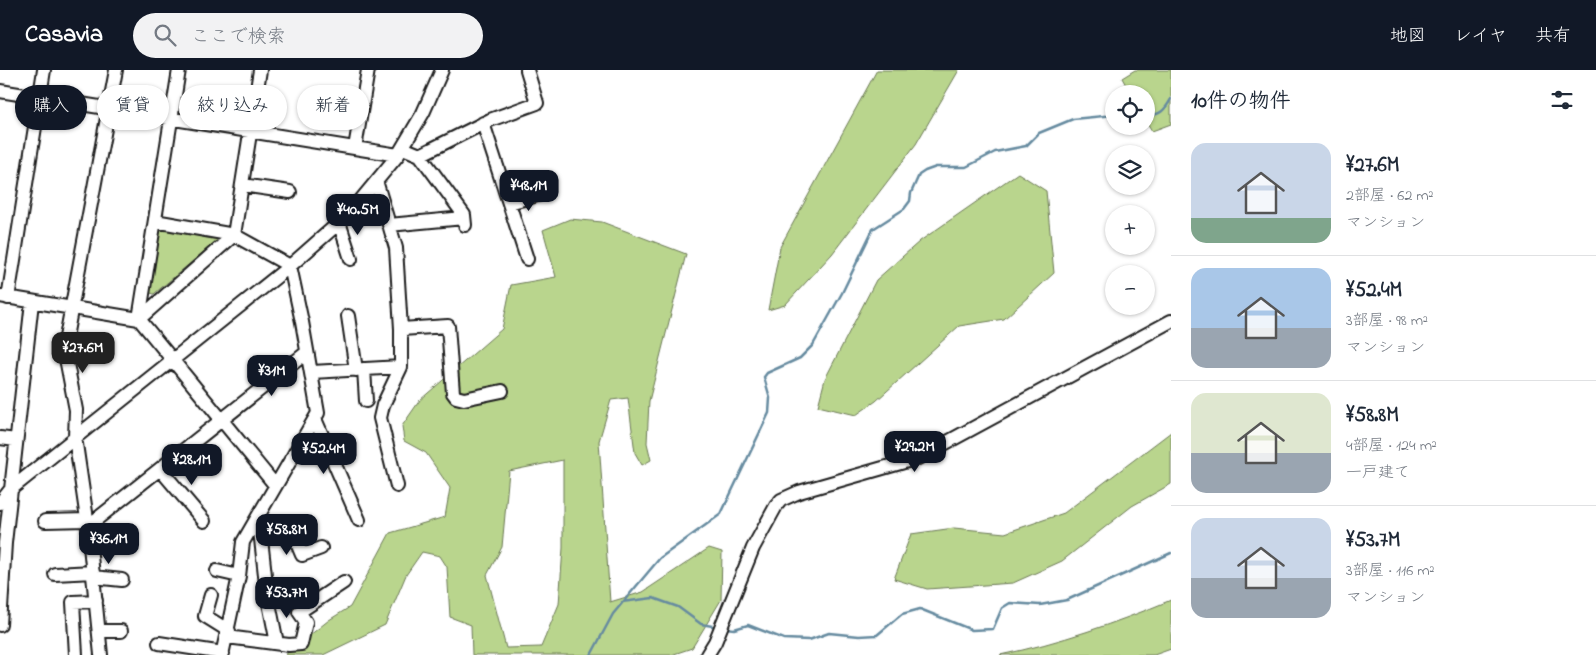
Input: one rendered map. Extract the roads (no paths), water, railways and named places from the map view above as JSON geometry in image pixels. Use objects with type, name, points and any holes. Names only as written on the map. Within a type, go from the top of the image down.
[{"type":"street","points":[[41,85],[44,70]]},
{"type":"street","points":[[113,85],[116,70]]},
{"type":"street","points":[[140,319],[179,70]]},
{"type":"street","points":[[140,319],[234,235],[260,70]]},
{"type":"street","points":[[355,148],[368,70]]},
{"type":"street","points":[[0,503],[11,489],[290,266],[339,222],[377,184],[401,152],[423,113],[442,70]]},
{"type":"street","points":[[171,119],[355,148],[420,155],[483,123],[537,104],[527,70]]},
{"type":"street","points":[[0,91],[15,93]]},
{"type":"street","points":[[483,123],[527,259]]},
{"type":"street","points":[[33,130],[4,297],[140,319],[274,485]]},
{"type":"street","points":[[101,655],[88,523],[75,437],[76,410],[64,348],[104,130]]},
{"type":"street","points":[[389,225],[464,222],[420,155]]},
{"type":"street","points":[[377,184],[396,248],[401,329],[401,367],[383,405],[380,418],[397,486]]},
{"type":"street","points":[[242,185],[290,192]]},
{"type":"street","points":[[509,203],[541,194]]},
{"type":"street","points":[[155,221],[234,235],[290,266]]},
{"type":"street","points":[[339,222],[351,258]]},
{"type":"street","points":[[159,643],[223,654],[239,576],[242,542],[254,530],[274,485],[318,413],[312,372],[306,353],[290,266]]},
{"type":"street","points":[[0,625],[11,489],[32,302]]},
{"type":"street","points":[[348,316],[366,401]]},
{"type":"street","points":[[707,655],[715,642],[753,548],[781,500],[799,492],[918,458],[1171,321]]},
{"type":"street","points":[[401,329],[448,326],[453,393],[456,397],[464,399],[502,391]]},
{"type":"street","points":[[45,521],[88,523],[160,469],[306,353]]},
{"type":"street","points":[[312,372],[401,367]]},
{"type":"street","points":[[315,419],[359,520]]},
{"type":"street","points":[[0,438],[16,440]]},
{"type":"street","points":[[160,469],[204,521]]},
{"type":"street","points":[[254,530],[284,528],[294,536],[302,555],[321,548]]},
{"type":"street","points":[[254,530],[277,643]]},
{"type":"street","points":[[217,571],[239,576]]},
{"type":"street","points":[[55,574],[93,575],[122,580]]},
{"type":"street","points":[[211,595],[205,616],[228,634],[277,643],[301,644],[306,622],[299,612],[344,582]]},
{"type":"street","points":[[76,655],[73,602],[96,601]]},
{"type":"street","points":[[100,630],[122,631]]},
{"type":"waterway","points":[[1155,114],[1162,111],[1171,99]]},
{"type":"waterway","points":[[591,655],[613,614],[660,558],[721,514],[769,413],[770,398],[764,377],[767,373],[800,358],[813,345],[842,293],[873,229],[904,209],[910,201],[911,193],[919,175],[936,167],[966,167],[995,152],[1026,146],[1039,133],[1073,119],[1105,116]]},
{"type":"waterway","points":[[726,628],[734,629],[748,625],[784,639],[809,640],[829,633],[859,636],[877,635],[902,614],[920,609],[972,630],[993,629],[1002,608],[1010,603],[1040,605],[1067,600],[1171,553]]},
{"type":"waterway","points":[[622,602],[653,598],[678,607],[701,624],[718,627]]}]
